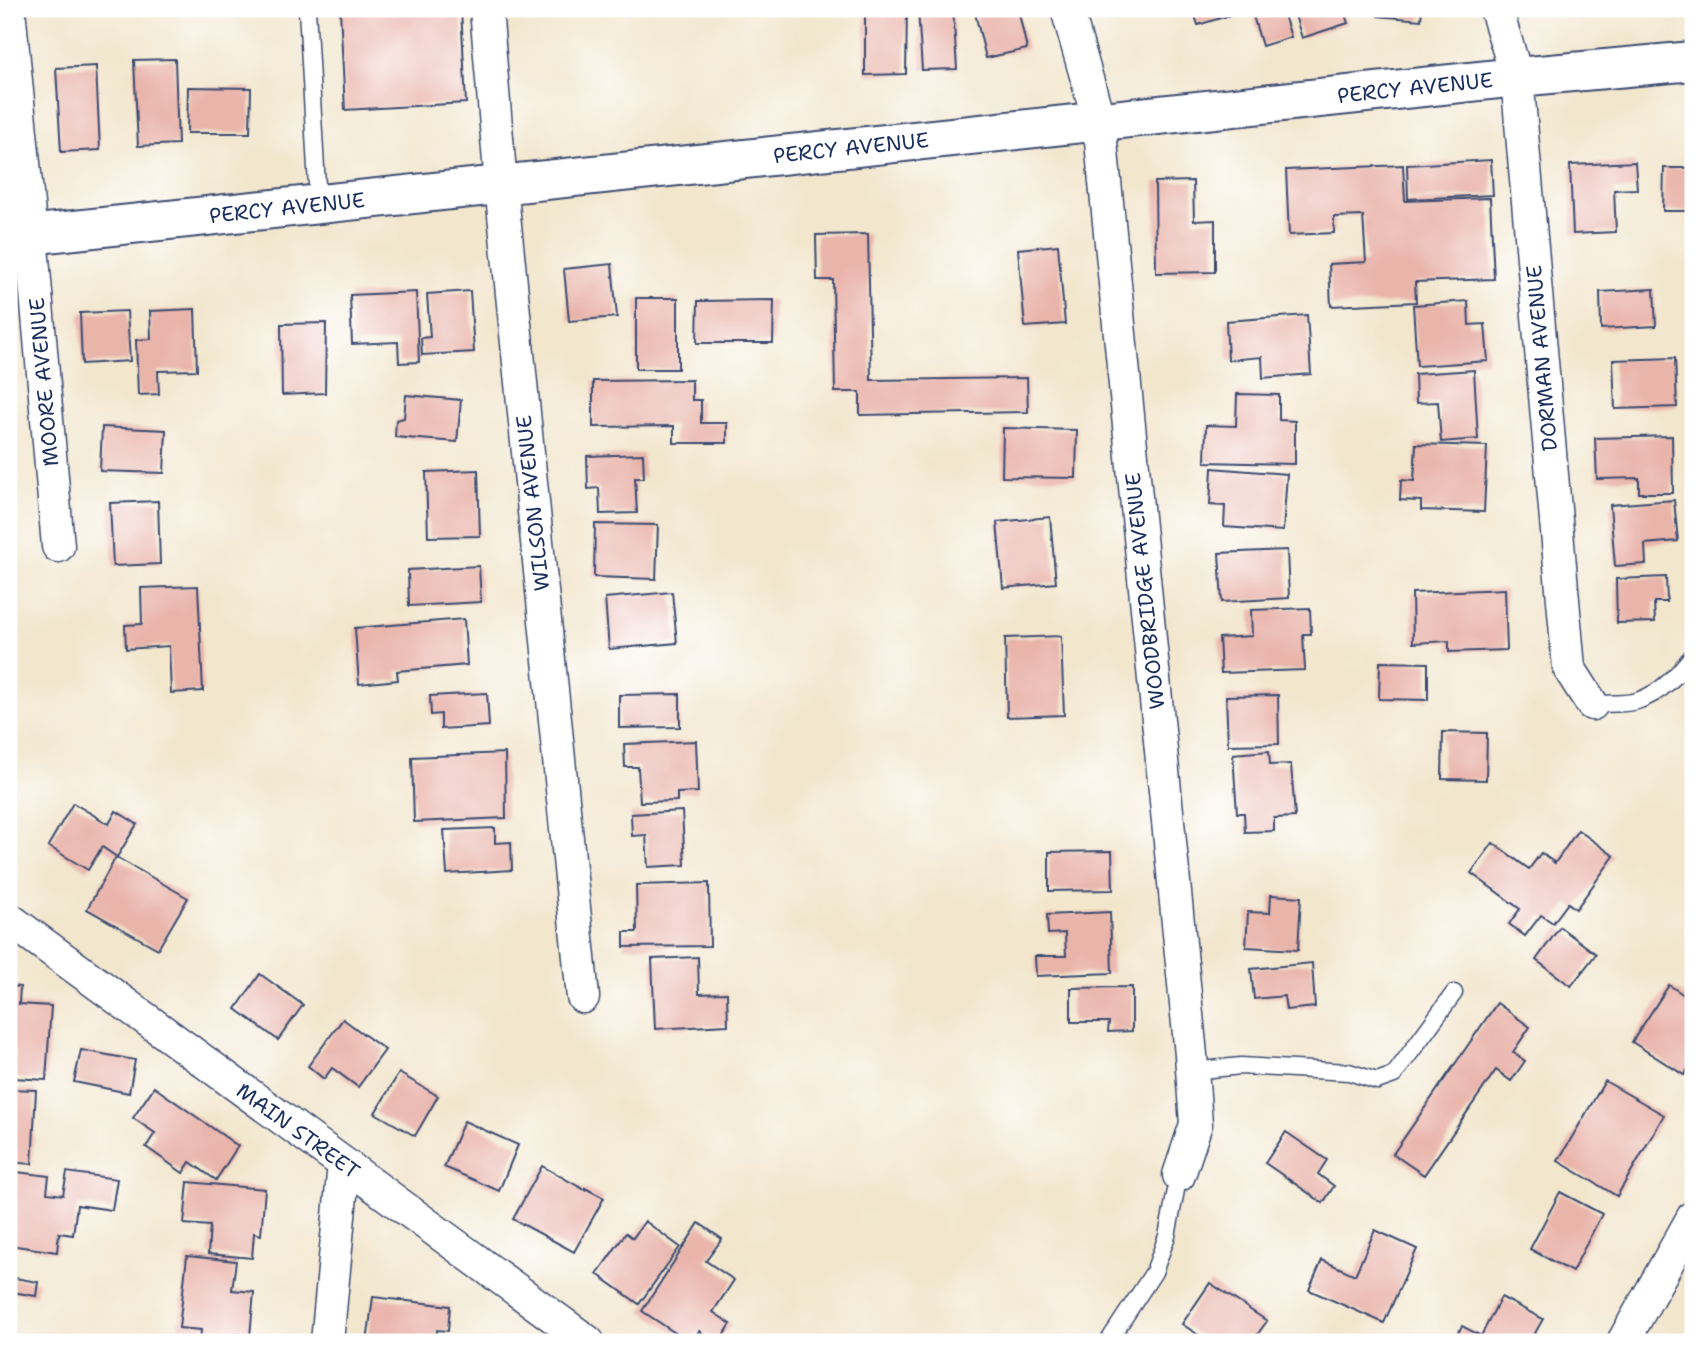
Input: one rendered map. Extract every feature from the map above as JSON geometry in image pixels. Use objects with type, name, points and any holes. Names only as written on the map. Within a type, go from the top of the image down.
[{"type":"street","name":"MOORE AVENUE","points":[[9,9],[20,236],[58,546]]},
{"type":"street","name":"WILSON AVENUE","points":[[486,9],[501,185],[583,997]]},
{"type":"street","name":"WOODBRIDGE AVENUE","points":[[1067,9],[1099,121],[1192,1070],[1196,1124],[1179,1175]]},
{"type":"street","name":"DORMAN AVENUE","points":[[1496,9],[1517,77],[1569,668],[1592,704]]},
{"type":"street","name":"PERCY AVENUE","points":[[20,236],[1517,77],[1693,61]]},
{"type":"street","name":"MAIN STREET","points":[[9,919],[587,1342]]},
{"type":"street","points":[[327,1342],[344,1164]]},
{"type":"street","points":[[1623,1342],[1693,1217]]},
{"type":"lane","points":[[307,9],[318,204]]},
{"type":"lane","points":[[1592,704],[1636,701],[1650,695],[1672,681],[1693,655]]},
{"type":"lane","points":[[1192,1070],[1241,1066],[1349,1072],[1377,1081],[1394,1075],[1454,993]]},
{"type":"lane","points":[[1108,1342],[1154,1272],[1167,1236],[1179,1175]]},
{"type":"building","points":[[340,9],[461,9],[466,103],[345,110]]},
{"type":"building","points":[[865,9],[907,9],[906,74],[865,75]]},
{"type":"building","points":[[918,9],[953,9],[957,69],[922,70]]},
{"type":"building","points":[[974,9],[1018,9],[1027,49],[986,58]]},
{"type":"building","points":[[1193,9],[1250,9],[1198,25]]},
{"type":"building","points":[[1251,9],[1282,9],[1291,37],[1262,46]]},
{"type":"building","points":[[1293,9],[1343,9],[1348,23],[1302,38]]},
{"type":"building","points":[[1378,9],[1422,9],[1421,20],[1378,16]]},
{"type":"building","points":[[175,59],[178,144],[138,146],[134,60]]},
{"type":"building","points":[[96,66],[100,150],[61,152],[56,68]]},
{"type":"building","points":[[188,87],[251,88],[250,133],[187,133]]},
{"type":"building","points":[[1491,160],[1493,195],[1408,199],[1407,165]]},
{"type":"building","points":[[1635,162],[1637,189],[1614,190],[1616,232],[1573,234],[1570,165]]},
{"type":"building","points":[[1403,165],[1405,201],[1490,198],[1494,279],[1415,282],[1416,302],[1331,306],[1329,264],[1366,262],[1363,216],[1334,217],[1334,233],[1289,235],[1286,170]]},
{"type":"building","points":[[1664,168],[1693,168],[1693,211],[1663,211]]},
{"type":"building","points":[[1193,181],[1194,221],[1215,220],[1215,272],[1156,273],[1155,182]]},
{"type":"building","points":[[868,234],[871,380],[1027,378],[1028,412],[860,415],[860,392],[835,392],[833,280],[817,280],[816,235]]},
{"type":"building","points":[[1058,245],[1065,324],[1025,327],[1018,249]]},
{"type":"building","points":[[612,264],[617,317],[569,321],[564,269]]},
{"type":"building","points":[[1654,289],[1656,326],[1601,329],[1600,292]]},
{"type":"building","points":[[470,291],[474,352],[422,355],[421,338],[430,337],[427,294]]},
{"type":"building","points":[[416,292],[419,362],[399,363],[398,342],[352,344],[350,295]]},
{"type":"building","points":[[636,298],[678,298],[678,369],[636,369]]},
{"type":"building","points":[[774,300],[773,343],[697,343],[698,301]]},
{"type":"building","points":[[1468,301],[1469,325],[1485,324],[1488,361],[1417,366],[1413,305]]},
{"type":"building","points":[[195,309],[197,370],[158,371],[159,394],[138,395],[136,340],[151,339],[150,311]]},
{"type":"building","points":[[127,311],[130,361],[82,364],[80,313]]},
{"type":"building","points":[[1307,315],[1311,374],[1263,378],[1262,357],[1228,360],[1226,321]]},
{"type":"building","points":[[326,323],[325,393],[282,395],[281,324]]},
{"type":"building","points":[[1675,358],[1677,407],[1615,409],[1613,360]]},
{"type":"building","points":[[1474,370],[1478,439],[1441,442],[1438,402],[1416,403],[1415,374]]},
{"type":"building","points":[[692,380],[692,400],[701,400],[701,423],[727,423],[727,443],[674,443],[674,426],[593,427],[593,381]]},
{"type":"building","points":[[1237,394],[1279,395],[1279,420],[1295,421],[1295,464],[1205,462],[1206,425],[1236,426]]},
{"type":"building","points":[[406,395],[461,400],[457,442],[395,437],[396,420],[404,418]]},
{"type":"building","points":[[102,427],[166,430],[164,473],[100,471]]},
{"type":"building","points":[[1003,428],[1077,430],[1076,478],[1002,477]]},
{"type":"building","points":[[1672,436],[1673,493],[1639,493],[1639,478],[1597,479],[1595,438]]},
{"type":"building","points":[[1416,444],[1487,446],[1484,512],[1421,510],[1421,501],[1400,500],[1401,480],[1414,481]]},
{"type":"building","points":[[643,454],[644,478],[635,478],[637,513],[600,514],[599,488],[588,489],[587,456]]},
{"type":"building","points":[[1212,468],[1287,474],[1283,531],[1224,527],[1225,506],[1210,505]]},
{"type":"building","points":[[478,470],[480,536],[428,537],[426,472]]},
{"type":"building","points":[[1674,500],[1678,541],[1645,544],[1646,564],[1615,566],[1610,505]]},
{"type":"building","points":[[158,501],[160,564],[113,566],[110,503]]},
{"type":"building","points":[[1050,517],[1056,583],[1003,588],[997,522]]},
{"type":"building","points":[[595,524],[658,525],[656,579],[594,577]]},
{"type":"building","points":[[1287,550],[1289,598],[1222,602],[1219,553]]},
{"type":"building","points":[[479,566],[481,602],[409,606],[408,570]]},
{"type":"building","points":[[1666,577],[1667,602],[1654,602],[1655,622],[1617,623],[1616,579]]},
{"type":"building","points":[[198,586],[203,691],[171,693],[169,646],[126,649],[125,625],[142,624],[141,588]]},
{"type":"building","points":[[1505,589],[1507,650],[1449,652],[1449,641],[1413,643],[1412,593]]},
{"type":"building","points":[[672,592],[677,643],[609,649],[605,598]]},
{"type":"building","points":[[1310,608],[1311,634],[1303,634],[1305,670],[1221,673],[1219,638],[1252,636],[1251,610]]},
{"type":"building","points":[[464,619],[467,665],[397,671],[398,680],[359,684],[355,628]]},
{"type":"building","points":[[1061,636],[1064,715],[1007,717],[1005,638]]},
{"type":"building","points":[[1380,662],[1428,663],[1428,700],[1379,699]]},
{"type":"building","points":[[487,693],[489,726],[441,729],[441,714],[431,715],[430,696]]},
{"type":"building","points":[[680,694],[680,727],[619,728],[619,695]]},
{"type":"building","points":[[1278,695],[1279,744],[1228,745],[1226,696]]},
{"type":"building","points":[[1443,732],[1487,733],[1486,780],[1442,779]]},
{"type":"building","points":[[696,741],[698,792],[677,793],[677,801],[640,802],[638,767],[625,767],[624,744]]},
{"type":"building","points":[[1269,751],[1270,765],[1291,764],[1295,817],[1274,818],[1274,831],[1245,832],[1244,813],[1237,813],[1233,754]]},
{"type":"building","points":[[505,753],[506,818],[414,822],[412,757]]},
{"type":"building","points":[[73,803],[109,824],[116,811],[137,824],[117,857],[102,847],[88,870],[48,846]]},
{"type":"building","points":[[682,811],[685,865],[648,867],[646,835],[632,836],[631,814]]},
{"type":"building","points":[[495,828],[495,843],[511,842],[512,870],[447,874],[444,830]]},
{"type":"building","points":[[1578,830],[1614,856],[1576,909],[1568,903],[1553,923],[1541,915],[1525,936],[1509,924],[1520,909],[1471,873],[1493,843],[1529,869],[1541,853],[1555,863]]},
{"type":"building","points":[[1112,851],[1113,890],[1049,891],[1049,852]]},
{"type":"building","points":[[116,857],[188,898],[158,949],[87,909]]},
{"type":"building","points":[[709,883],[710,946],[624,947],[624,932],[637,932],[636,885]]},
{"type":"building","points":[[1271,895],[1301,897],[1298,950],[1246,947],[1248,912],[1270,913]]},
{"type":"building","points":[[1110,912],[1112,973],[1036,976],[1035,956],[1066,956],[1065,933],[1048,934],[1047,915]]},
{"type":"building","points":[[1560,927],[1596,954],[1571,986],[1536,960]]},
{"type":"building","points":[[698,957],[699,994],[727,993],[728,1025],[655,1029],[652,959]]},
{"type":"building","points":[[1312,963],[1315,1007],[1286,1010],[1284,996],[1254,999],[1251,969]]},
{"type":"building","points":[[260,974],[303,1005],[278,1040],[236,1009]]},
{"type":"building","points":[[1669,985],[1693,1001],[1693,1061],[1684,1075],[1632,1042]]},
{"type":"building","points":[[9,986],[20,987],[19,1004],[51,1006],[46,1080],[14,1078],[15,1051],[9,1051]]},
{"type":"building","points":[[1132,987],[1132,1031],[1108,1032],[1109,1022],[1071,1022],[1071,988]]},
{"type":"building","points":[[1497,1003],[1530,1027],[1513,1052],[1525,1061],[1511,1081],[1496,1070],[1424,1175],[1393,1154]]},
{"type":"building","points":[[343,1019],[385,1050],[358,1087],[332,1068],[324,1079],[308,1066]]},
{"type":"building","points":[[81,1050],[135,1060],[129,1093],[74,1082]]},
{"type":"building","points":[[399,1073],[438,1096],[415,1136],[375,1113]]},
{"type":"building","points":[[1605,1081],[1664,1115],[1617,1196],[1558,1161]]},
{"type":"building","points":[[154,1087],[238,1146],[216,1180],[190,1162],[183,1173],[146,1147],[155,1133],[133,1118]]},
{"type":"building","points":[[9,1089],[36,1090],[32,1164],[9,1162]]},
{"type":"building","points":[[464,1121],[518,1145],[499,1191],[444,1167]]},
{"type":"building","points":[[1286,1132],[1327,1160],[1318,1174],[1334,1186],[1323,1203],[1265,1163]]},
{"type":"building","points":[[542,1166],[604,1198],[574,1252],[513,1219]]},
{"type":"building","points":[[9,1171],[49,1176],[47,1193],[63,1195],[67,1172],[117,1179],[112,1210],[77,1205],[73,1235],[59,1233],[57,1252],[9,1245]]},
{"type":"building","points":[[188,1182],[265,1189],[261,1235],[254,1233],[252,1258],[208,1254],[210,1226],[184,1224]]},
{"type":"building","points":[[1560,1192],[1602,1214],[1572,1272],[1530,1249]]},
{"type":"building","points":[[645,1221],[680,1247],[639,1304],[597,1274],[626,1233],[633,1238]]},
{"type":"building","points":[[699,1223],[722,1239],[706,1261],[734,1280],[713,1312],[731,1324],[719,1342],[699,1331],[689,1342],[642,1311]]},
{"type":"building","points":[[1375,1230],[1417,1249],[1384,1323],[1309,1290],[1322,1260],[1355,1275]]},
{"type":"building","points":[[187,1256],[236,1261],[232,1290],[254,1292],[250,1336],[235,1334],[234,1342],[200,1342],[201,1330],[179,1328]]},
{"type":"building","points":[[9,1277],[38,1282],[36,1296],[12,1292],[10,1303]]},
{"type":"building","points":[[1210,1283],[1267,1321],[1252,1342],[1209,1342],[1182,1324]]},
{"type":"building","points":[[373,1297],[450,1306],[448,1331],[437,1330],[436,1342],[367,1342]]},
{"type":"building","points":[[1501,1297],[1543,1319],[1530,1342],[1453,1342],[1462,1326],[1481,1336]]}]
